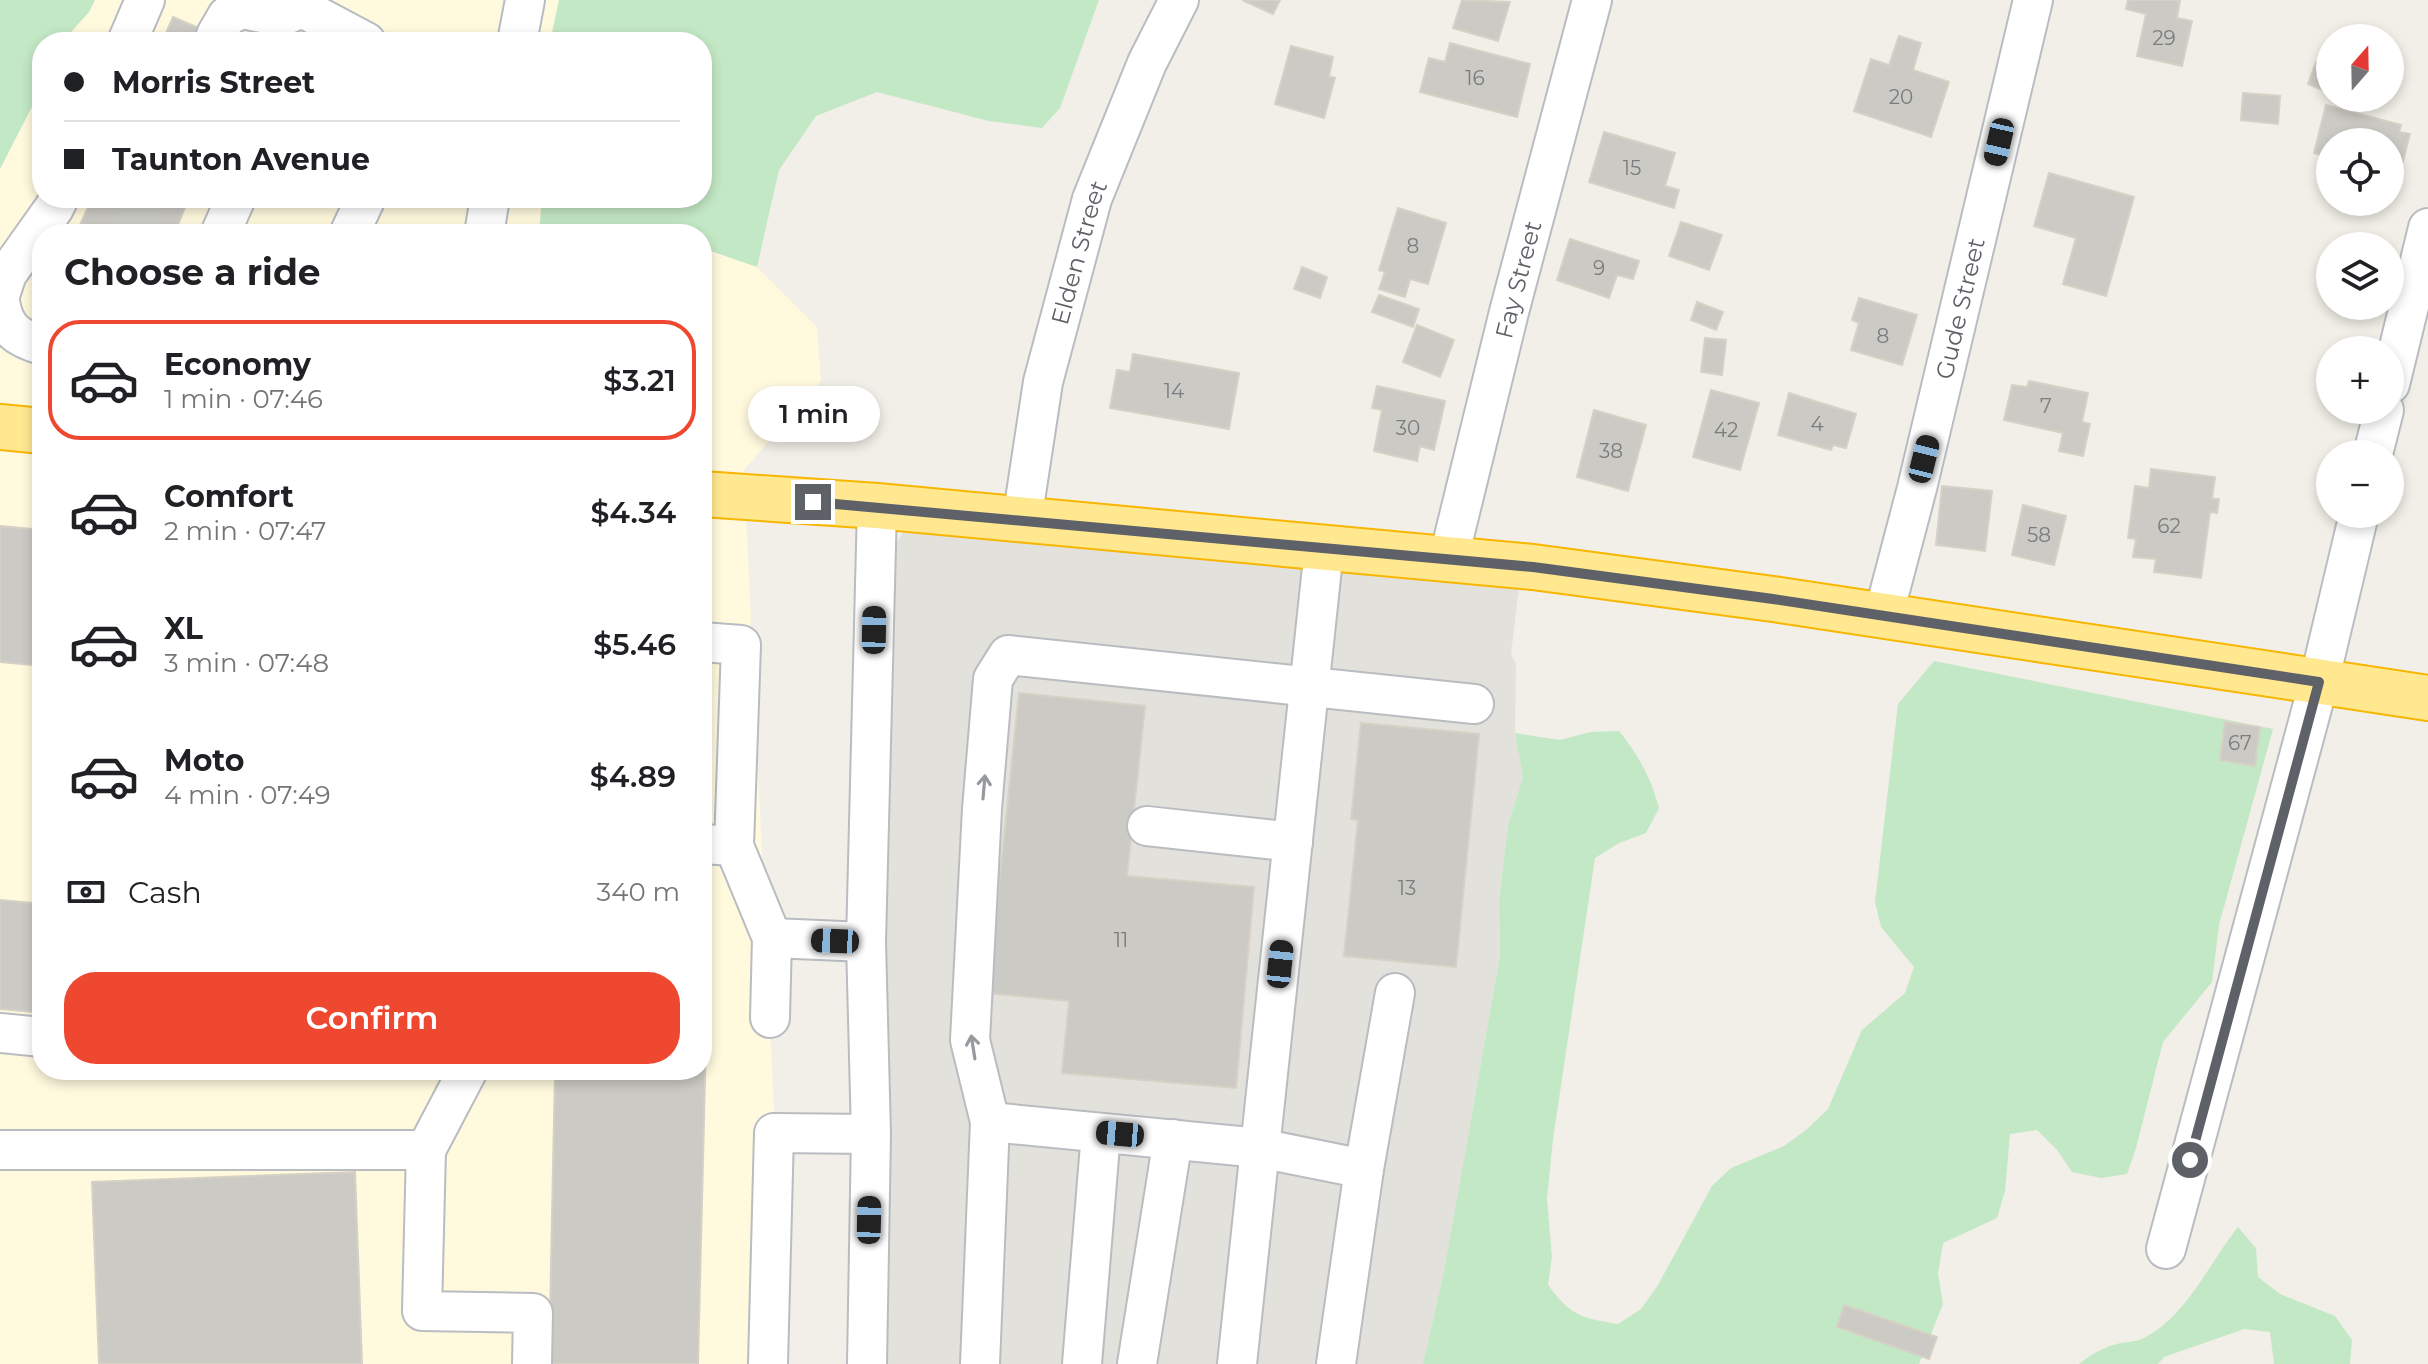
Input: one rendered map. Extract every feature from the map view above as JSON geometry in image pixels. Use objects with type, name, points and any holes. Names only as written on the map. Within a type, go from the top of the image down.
[{"type":"highway","points":[[0,427],[32,430]]},
{"type":"highway","points":[[712,495],[877,506],[1548,569],[1773,599],[2428,698]]},
{"type":"street","points":[[131,32],[145,0]]},
{"type":"street","points":[[519,32],[525,0]]},
{"type":"street","name":"Elden Street","points":[[1022,520],[1043,382],[1092,199],[1147,63],[1179,0]]},
{"type":"street","name":"Fay Street","points":[[1448,561],[1509,312],[1592,0]]},
{"type":"street","name":"Gude Street","points":[[1883,617],[1917,488],[2033,0]]},
{"type":"street","points":[[218,32],[227,16],[242,9],[281,17],[302,17],[340,32]]},
{"type":"street","points":[[54,224],[74,213],[76,208]]},
{"type":"street","points":[[2402,336],[2428,228]]},
{"type":"street","points":[[0,295],[7,274],[32,240]]},
{"type":"street","points":[[0,301],[2,316],[12,333],[32,343]]},
{"type":"street","points":[[867,1364],[871,1134],[866,942],[877,506]]},
{"type":"street","points":[[2166,1249],[2319,682],[2356,528]]},
{"type":"street","points":[[1237,1364],[1324,549]]},
{"type":"street","points":[[712,643],[741,645],[718,845],[772,938],[770,1018]]},
{"type":"street","points":[[980,1364],[990,1122],[970,1040],[982,809],[993,679],[1008,655],[1474,704]]},
{"type":"street","points":[[1147,826],[1293,842]]},
{"type":"street","points":[[772,938],[866,942]]},
{"type":"street","points":[[1336,1364],[1364,1169],[1395,993]]},
{"type":"street","points":[[0,1033],[32,1036]]},
{"type":"street","points":[[463,1080],[426,1150],[422,1311],[533,1313],[532,1364]]},
{"type":"street","points":[[990,1122],[1260,1148],[1364,1169]]},
{"type":"street","points":[[768,1364],[774,1133],[871,1134]]},
{"type":"street","points":[[1082,1364],[1101,1133]]},
{"type":"street","points":[[1137,1364],[1173,1139]]},
{"type":"street","points":[[0,1150],[426,1150]]},
{"type":"shaded area","points":[[95,0],[559,0],[552,32],[71,32]]},
{"type":"shaded area","points":[[32,107],[32,208],[542,208],[540,224],[32,224],[32,1080],[712,1080],[712,251],[757,267],[817,327],[821,381],[744,470],[786,1364],[0,1364],[0,169]]},
{"type":"shaded area","points":[[914,512],[1521,571],[1511,654],[1516,665],[1515,733],[1523,777],[1508,825],[1499,902],[1500,956],[1444,1271],[1423,1364],[865,1364],[884,566]]},
{"type":"green space","points":[[0,0],[95,0],[71,32],[32,32],[32,107],[0,169]]},
{"type":"green space","points":[[559,0],[1099,0],[1060,108],[1042,128],[989,121],[877,92],[816,116],[779,170],[757,267],[712,251],[712,224],[540,224],[541,208],[712,208],[712,32],[552,32]]},
{"type":"green space","points":[[1934,661],[2273,729],[2219,925],[2212,982],[2163,1042],[2127,1174],[2101,1178],[2072,1172],[2057,1150],[2037,1130],[2010,1134],[2005,1191],[1997,1218],[1943,1243],[1938,1274],[1943,1304],[1919,1364],[1423,1364],[1444,1271],[1500,956],[1499,902],[1508,825],[1523,777],[1515,733],[1560,740],[1590,732],[1619,731],[1644,768],[1659,808],[1646,833],[1619,843],[1595,858],[1553,1139],[1547,1199],[1552,1257],[1548,1285],[1563,1303],[1578,1314],[1618,1324],[1641,1309],[1658,1285],[1712,1186],[1731,1168],[1784,1146],[1828,1109],[1862,1030],[1905,993],[1914,967],[1881,927],[1875,902],[1898,704]]},
{"type":"green space","points":[[2238,1227],[2256,1248],[2258,1277],[2280,1294],[2335,1316],[2352,1340],[2350,1364],[2274,1364],[2270,1332],[2244,1329],[2164,1357],[2158,1364],[2079,1364],[2107,1347],[2142,1339],[2158,1330],[2196,1289]]},
{"type":"building","points":[[1242,0],[1280,0],[1273,14]]},
{"type":"building","points":[[1462,0],[1510,2],[1498,41],[1453,28]]},
{"type":"building","points":[[2128,0],[2180,0],[2177,18],[2192,21],[2182,66],[2137,56],[2146,14],[2126,9]]},
{"type":"building","points":[[173,17],[208,32],[166,32]]},
{"type":"building","points":[[1899,36],[1921,43],[1913,70],[1949,82],[1931,137],[1854,111],[1871,59],[1889,65]]},
{"type":"building","points":[[1450,43],[1530,64],[1517,117],[1420,92],[1429,58],[1445,62]]},
{"type":"building","points":[[1291,46],[1333,57],[1329,76],[1335,78],[1324,118],[1275,104]]},
{"type":"building","points":[[2316,62],[2316,87],[2308,84]]},
{"type":"building","points":[[2243,93],[2280,96],[2278,124],[2241,120]]},
{"type":"building","points":[[2324,112],[2352,112],[2401,125],[2400,128],[2320,128]]},
{"type":"building","points":[[1604,132],[1675,153],[1665,186],[1679,190],[1674,208],[1589,182]]},
{"type":"building","points":[[2404,133],[2410,134],[2404,157]]},
{"type":"building","points":[[2049,173],[2134,197],[2106,296],[2063,284],[2076,238],[2034,226]]},
{"type":"building","points":[[88,208],[185,208],[178,224],[80,224]]},
{"type":"building","points":[[1398,208],[1446,223],[1428,284],[1410,279],[1405,297],[1379,289],[1385,272],[1379,270]]},
{"type":"building","points":[[1681,222],[1722,235],[1709,270],[1669,256]]},
{"type":"building","points":[[1570,239],[1639,261],[1633,279],[1617,275],[1609,298],[1557,280]]},
{"type":"building","points":[[1302,267],[1327,277],[1320,298],[1294,289]]},
{"type":"building","points":[[1379,295],[1419,309],[1413,327],[1372,312]]},
{"type":"building","points":[[1859,298],[1917,315],[1902,365],[1851,350],[1859,323],[1852,320]]},
{"type":"building","points":[[1697,302],[1723,312],[1716,330],[1691,320]]},
{"type":"building","points":[[1417,325],[1454,340],[1440,377],[1403,362]]},
{"type":"building","points":[[1705,338],[1726,340],[1722,375],[1701,372]]},
{"type":"building","points":[[1133,354],[1239,373],[1229,429],[1110,408],[1117,370],[1130,372]]},
{"type":"building","points":[[2029,381],[2088,393],[2082,422],[2090,424],[2083,456],[2059,451],[2063,433],[2004,420],[2012,385],[2027,387]]},
{"type":"building","points":[[1377,386],[1445,401],[1434,450],[1420,446],[1417,461],[1374,451],[1382,410],[1372,408]]},
{"type":"building","points":[[1711,390],[1759,403],[1740,470],[1693,457]]},
{"type":"building","points":[[1789,393],[1856,414],[1846,448],[1833,445],[1831,450],[1778,435]]},
{"type":"building","points":[[1594,410],[1646,425],[1628,491],[1577,477]]},
{"type":"building","points":[[2151,469],[2215,477],[2212,499],[2219,499],[2217,513],[2210,512],[2201,578],[2154,572],[2156,559],[2133,557],[2136,539],[2128,538],[2135,486],[2149,488]]},
{"type":"building","points":[[1942,486],[1992,491],[1985,551],[1936,545]]},
{"type":"building","points":[[2023,505],[2066,516],[2054,565],[2012,555]]},
{"type":"building","points":[[0,526],[32,529],[32,665],[0,662]]},
{"type":"building","points":[[1019,693],[1145,706],[1127,876],[1254,887],[1236,1088],[1062,1073],[1069,1001],[988,993]]},
{"type":"building","points":[[2225,722],[2260,727],[2255,766],[2220,760]]},
{"type":"building","points":[[1361,723],[1479,734],[1456,967],[1344,956],[1358,820],[1351,819]]},
{"type":"building","points":[[0,900],[32,903],[32,1012],[0,1009]]},
{"type":"building","points":[[555,1080],[705,1080],[698,1364],[549,1364]]},
{"type":"building","points":[[355,1172],[362,1364],[99,1364],[92,1182]]},
{"type":"building","points":[[1844,1305],[1937,1337],[1929,1359],[1837,1327]]},
{"type":"tunnel","points":[[135,224],[142,208]]},
{"type":"route","points":[[813,502],[1533,567],[1773,599],[2319,682],[2190,1160]]}]
